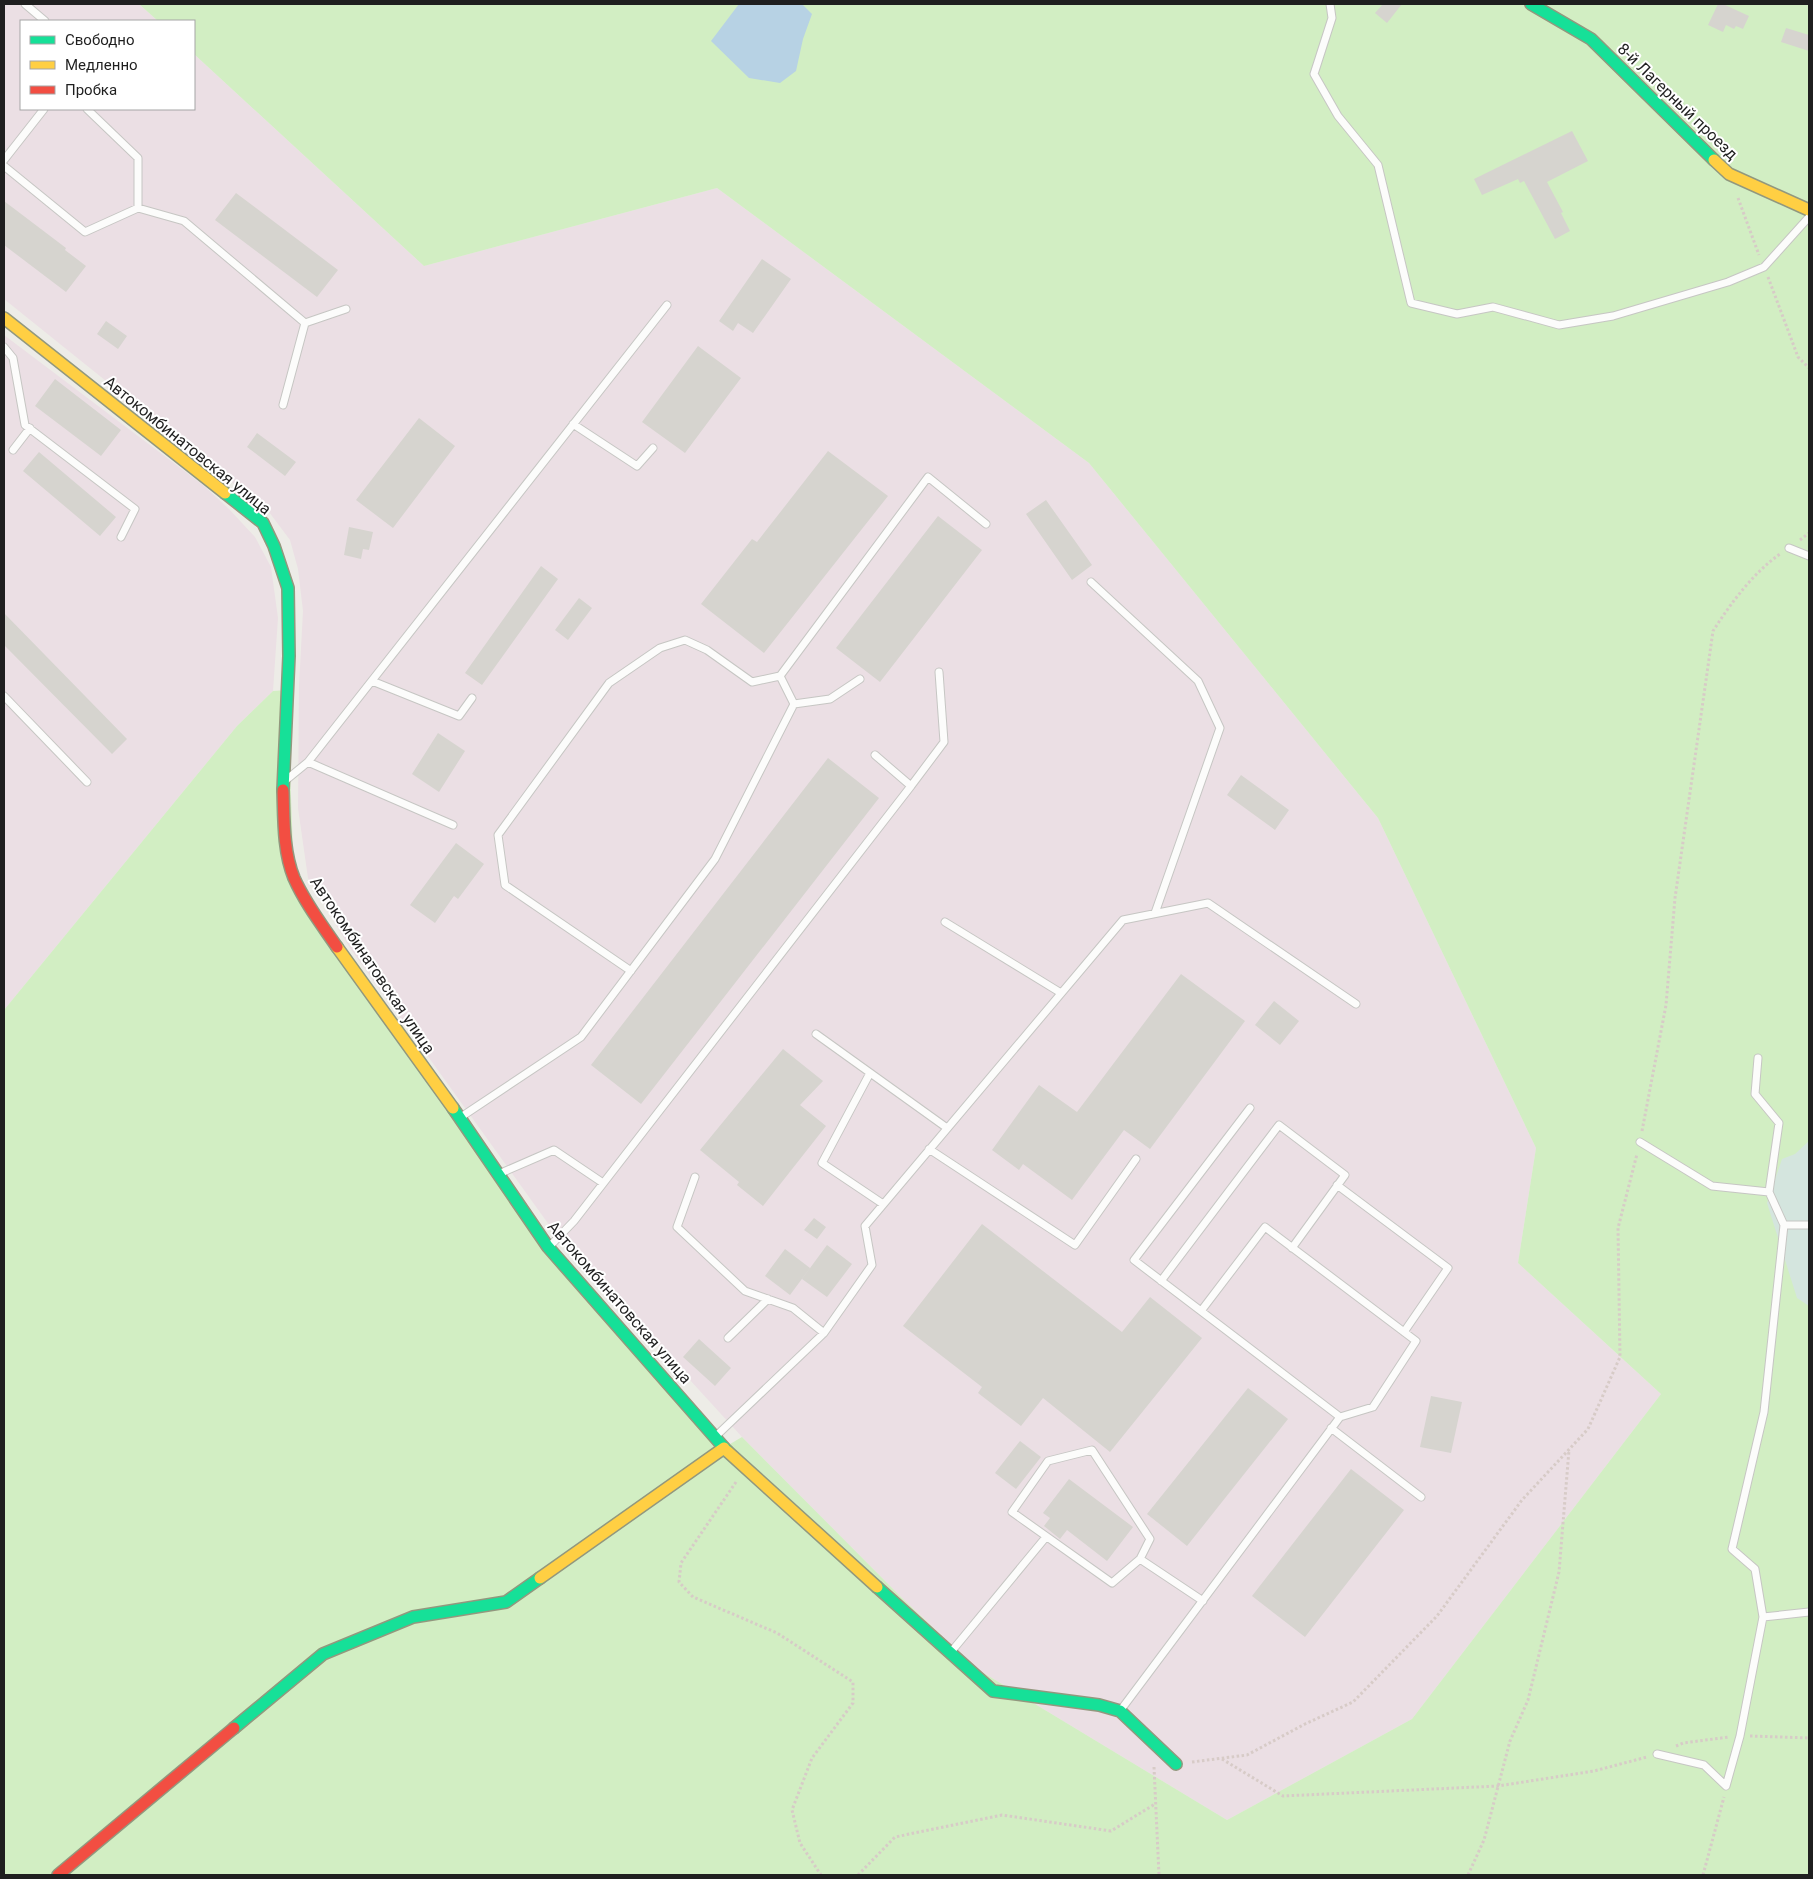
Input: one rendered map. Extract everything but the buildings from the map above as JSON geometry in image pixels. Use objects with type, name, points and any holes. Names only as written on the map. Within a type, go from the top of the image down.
[{"type":"street","name":"8-й Лагерный проезд","points":[[1531,4],[1592,39],[1729,174],[1809,210]]},
{"type":"street","name":"Автокомбинатовская улица","points":[[4,318],[263,523],[274,546],[288,588],[289,656],[283,783],[286,837],[294,877],[313,913],[460,1118],[548,1248],[724,1448],[993,1691],[1099,1705],[1120,1711]]},
{"type":"street","points":[[58,1875],[323,1654],[413,1617],[506,1602],[724,1448]]},
{"type":"street","points":[[1120,1711],[1176,1764]]},
{"type":"lane","points":[[25,4],[44,20]]},
{"type":"lane","points":[[1330,4],[1332,18],[1314,74],[1338,116],[1378,165],[1410,303],[1457,314],[1493,307],[1559,325],[1613,316],[1728,282],[1764,267],[1809,217]]},
{"type":"lane","points":[[4,160],[43,110]]},
{"type":"lane","points":[[88,110],[138,158],[138,208]]},
{"type":"lane","points":[[4,166],[85,232],[138,208],[184,221],[305,323]]},
{"type":"lane","points":[[283,783],[308,762],[667,305]]},
{"type":"lane","points":[[305,323],[346,309]]},
{"type":"lane","points":[[283,405],[305,323]]},
{"type":"lane","points":[[4,346],[13,358],[25,425],[135,509],[121,537]]},
{"type":"lane","points":[[573,424],[637,466],[653,448]]},
{"type":"lane","points":[[13,450],[30,428]]},
{"type":"lane","points":[[631,971],[505,885],[498,836],[609,683],[660,648],[685,640],[707,650],[752,682],[780,676],[928,478],[986,524]]},
{"type":"lane","points":[[1788,548],[1809,556]]},
{"type":"lane","points":[[1091,582],[1198,681],[1220,728],[1155,914]]},
{"type":"lane","points":[[548,1248],[574,1220],[603,1183],[944,742],[939,672]]},
{"type":"lane","points":[[780,676],[794,704]]},
{"type":"lane","points":[[794,704],[830,698],[860,680]]},
{"type":"lane","points":[[372,681],[459,716],[472,698]]},
{"type":"lane","points":[[4,696],[87,782]]},
{"type":"lane","points":[[460,1118],[581,1038],[715,859],[794,704]]},
{"type":"lane","points":[[874,755],[911,786]]},
{"type":"lane","points":[[308,762],[454,825]]},
{"type":"lane","points":[[715,1437],[824,1332],[872,1264],[865,1226],[1123,920],[1208,903],[1356,1004]]},
{"type":"lane","points":[[945,922],[1061,993]]},
{"type":"lane","points":[[816,1034],[947,1128]]},
{"type":"lane","points":[[1657,1754],[1704,1765],[1726,1786],[1740,1736],[1763,1617],[1756,1569],[1732,1549],[1764,1412],[1784,1225],[1769,1192],[1779,1123],[1755,1094],[1758,1058]]},
{"type":"lane","points":[[870,1073],[822,1163],[883,1204]]},
{"type":"lane","points":[[1250,1108],[1134,1260],[1340,1417]]},
{"type":"lane","points":[[1161,1281],[1279,1125],[1345,1175],[1292,1248]]},
{"type":"lane","points":[[1640,1142],[1712,1186],[1769,1192]]},
{"type":"lane","points":[[929,1149],[1076,1245],[1136,1159]]},
{"type":"lane","points":[[498,1174],[554,1150],[603,1183]]},
{"type":"lane","points":[[695,1177],[677,1226],[745,1291],[793,1308],[824,1332]]},
{"type":"lane","points":[[1337,1185],[1448,1268],[1404,1332]]},
{"type":"lane","points":[[1784,1225],[1809,1225]]},
{"type":"lane","points":[[1120,1711],[1331,1428],[1340,1417],[1373,1407],[1416,1341],[1265,1227],[1201,1311]]},
{"type":"lane","points":[[728,1338],[768,1299]]},
{"type":"lane","points":[[1331,1428],[1421,1496]]},
{"type":"lane","points":[[1092,1450],[1150,1539],[1140,1559],[1112,1583],[1046,1537],[1012,1512],[1048,1461],[1092,1450]]},
{"type":"lane","points":[[950,1654],[1046,1537]]},
{"type":"lane","points":[[1140,1559],[1202,1601]]},
{"type":"lane","points":[[1763,1617],[1809,1612]]},
{"type":"path","points":[[1176,1764],[1247,1755],[1304,1724],[1353,1702],[1437,1616],[1522,1500],[1588,1429],[1620,1357],[1618,1228],[1640,1142],[1666,1005],[1675,898],[1713,631],[1728,607],[1768,562],[1809,533]]},
{"type":"path","points":[[1468,1875],[1484,1840],[1510,1741],[1528,1700],[1559,1572],[1569,1450]]},
{"type":"path","points":[[746,1468],[680,1563],[680,1582],[693,1597],[777,1633],[853,1682],[853,1703],[812,1758],[792,1810],[800,1843],[821,1875]]},
{"type":"path","points":[[1221,1758],[1282,1796],[1498,1786],[1594,1771],[1657,1754],[1683,1743],[1740,1736],[1809,1738]]},
{"type":"path","points":[[1153,1742],[1159,1875]]},
{"type":"path","points":[[1703,1875],[1710,1856],[1726,1786]]},
{"type":"path","points":[[858,1875],[895,1837],[1002,1815],[1111,1831],[1156,1804]]},
{"type":"shaded area","points":[[4,4],[139,4],[157,20],[20,20],[20,110],[195,110],[195,55],[424,266],[717,188],[1089,463],[1378,818],[1536,1148],[1518,1263],[1661,1394],[1412,1719],[1227,1820],[977,1669],[902,1598],[742,1437],[552,1229],[350,948],[308,878],[298,808],[299,686],[303,611],[298,569],[290,540],[269,512],[4,299]]},
{"type":"shaded area","points":[[4,335],[203,485],[229,509],[255,537],[271,567],[278,618],[273,691],[237,726],[4,1010]]},
{"type":"shaded area","points":[[1809,1141],[1809,1306],[1797,1298],[1767,1203],[1782,1159],[1795,1154]]},
{"type":"green space","points":[[139,4],[1809,4],[1809,1875],[4,1875],[4,1010],[237,726],[273,691],[287,690],[294,877],[548,1247],[725,1447],[742,1437],[902,1598],[977,1669],[1227,1820],[1412,1719],[1661,1394],[1518,1263],[1536,1148],[1378,818],[1089,463],[717,188],[424,266],[195,55],[195,20],[157,20]]},
{"type":"water","points":[[739,4],[802,4],[812,14],[803,39],[796,71],[780,83],[749,78],[711,41]]},
{"type":"traffic: fast","points":[[1531,4],[1591,39],[1714,160]]},
{"type":"traffic: fast","points":[[225,493],[263,523],[274,546],[288,588],[289,656],[283,790]]},
{"type":"traffic: fast","points":[[453,1108],[548,1247],[727,1451]]},
{"type":"traffic: fast","points":[[234,1728],[323,1654],[413,1617],[506,1602],[540,1578]]},
{"type":"traffic: fast","points":[[877,1587],[993,1691],[1099,1705],[1120,1711],[1176,1764]]},
{"type":"traffic: slow","points":[[1714,160],[1729,174],[1809,210]]},
{"type":"traffic: slow","points":[[4,318],[225,493]]},
{"type":"traffic: slow","points":[[337,947],[453,1108]]},
{"type":"traffic: slow","points":[[540,1578],[724,1448]]},
{"type":"traffic: slow","points":[[727,1451],[877,1587]]},
{"type":"traffic: jam","points":[[283,790],[285,835],[290,868],[303,896],[337,947]]},
{"type":"traffic: jam","points":[[58,1875],[234,1728]]}]
